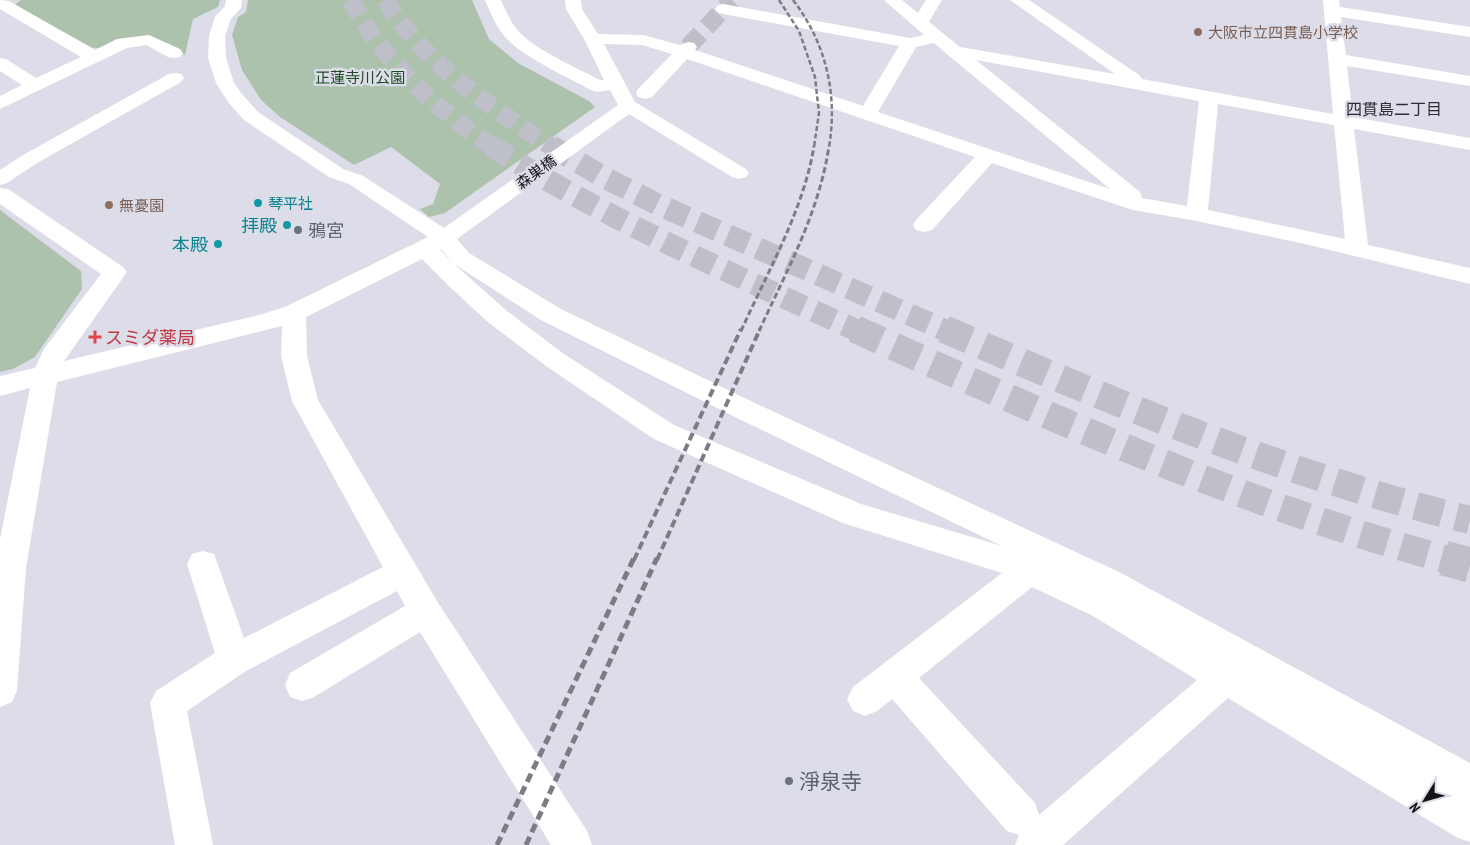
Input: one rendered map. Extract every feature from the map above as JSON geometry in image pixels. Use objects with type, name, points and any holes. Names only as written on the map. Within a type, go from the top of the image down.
[{"type":"street","points":[[234,0],[233,8],[223,17],[217,36],[217,58],[226,83],[235,98],[251,116],[336,173],[356,180],[441,239],[461,258],[550,314],[747,411],[1108,582],[1470,783]]},
{"type":"street","points":[[493,0],[502,20],[514,37],[530,49],[597,86],[615,84]]},
{"type":"street","points":[[573,0],[574,9],[593,38],[615,84],[623,109],[739,173]]},
{"type":"street","points":[[892,0],[1141,205]]},
{"type":"street","points":[[920,23],[934,0]]},
{"type":"street","points":[[1018,0],[1140,84]]},
{"type":"street","points":[[6,3],[92,56]]},
{"type":"street","points":[[1357,249],[1332,5],[1470,32]]},
{"type":"street","points":[[723,9],[910,43],[937,37]]},
{"type":"street","points":[[593,38],[643,40],[686,49],[867,115],[1093,191],[1141,205],[1197,214],[1470,276]]},
{"type":"street","points":[[0,102],[92,56],[123,43],[150,40],[174,53]]},
{"type":"street","points":[[867,115],[910,43]]},
{"type":"street","points":[[645,93],[686,49]]},
{"type":"street","points":[[954,51],[1470,144]]},
{"type":"street","points":[[1337,59],[1470,81]]},
{"type":"street","points":[[0,63],[34,85]]},
{"type":"street","points":[[0,179],[30,159],[174,78]]},
{"type":"street","points":[[1197,214],[1209,97]]},
{"type":"street","name":"森巣橋","points":[[0,386],[45,377],[263,323],[294,313],[441,239],[623,109]]},
{"type":"street","points":[[924,225],[988,155]]},
{"type":"street","points":[[0,194],[115,272],[52,355],[45,377],[10,568],[0,690]]},
{"type":"street","points":[[441,239],[460,284],[498,317],[555,360],[664,432],[854,514],[1007,561],[1104,606],[1470,823]]},
{"type":"street","points":[[294,313],[294,356],[305,401],[425,611],[573,845]]},
{"type":"street","points":[[203,564],[234,660]]},
{"type":"street","points":[[865,699],[1029,571]]},
{"type":"street","points":[[194,845],[168,702],[234,660],[403,572]]},
{"type":"street","points":[[302,685],[425,611]]},
{"type":"street","points":[[894,676],[1027,831],[1226,678]]},
{"type":"green space","points":[[21,0],[220,0],[218,7],[193,19],[185,55],[151,36],[102,48],[93,48],[14,5]]},
{"type":"green space","name":"正蓮寺川公園","points":[[248,0],[472,0],[489,39],[518,63],[589,101],[595,107],[445,213],[429,217],[420,209],[433,204],[440,184],[391,147],[354,165],[280,117],[261,100],[242,70],[232,35],[238,17],[246,12]]},
{"type":"green space","points":[[0,210],[81,271],[82,289],[35,357],[13,369],[0,372]]},
{"type":"tunnel","points":[[350,0],[373,37],[416,86],[461,125],[493,147]]},
{"type":"tunnel","points":[[385,0],[401,23],[439,64],[483,100],[552,147]]},
{"type":"tunnel","points":[[688,47],[732,0]]},
{"type":"tunnel","points":[[491,146],[535,173],[625,222],[858,331]]},
{"type":"tunnel","points":[[551,146],[607,179],[659,205],[947,331]]},
{"type":"tunnel","points":[[855,329],[1074,426],[1222,486],[1372,538],[1449,560]]},
{"type":"tunnel","points":[[944,329],[1073,384],[1269,460],[1335,482],[1470,520]]},
{"type":"tunnel","points":[[1444,558],[1470,565]]},
{"type":"railway","points":[[779,0],[799,31],[815,77],[819,113],[814,147]]},
{"type":"railway","points":[[793,0],[814,34],[827,70],[832,108],[829,147]]},
{"type":"railway","points":[[741,331],[784,240],[802,193],[814,146]]},
{"type":"railway","points":[[759,331],[810,218],[818,195],[829,146]]},
{"type":"railway","points":[[634,560],[741,329]]},
{"type":"railway","points":[[657,560],[760,329]]},
{"type":"railway","points":[[497,845],[634,558]]},
{"type":"railway","points":[[526,845],[657,558]]},
{"type":"place","name":"大阪市立四貫島小学校","points":[[1198,32]]},
{"type":"place","name":"琴平社","points":[[258,203]]},
{"type":"place","name":"無憂園","points":[[109,205]]},
{"type":"place","name":"拝殿","points":[[287,225]]},
{"type":"place","name":"鴉宮","points":[[298,230]]},
{"type":"place","name":"本殿","points":[[218,244]]},
{"type":"place","name":"スミダ薬局","points":[[95,337]]},
{"type":"place","name":"淨泉寺","points":[[789,781]]},
{"type":"district","name":"四貫島二丁目","points":[[1394,109]]}]
